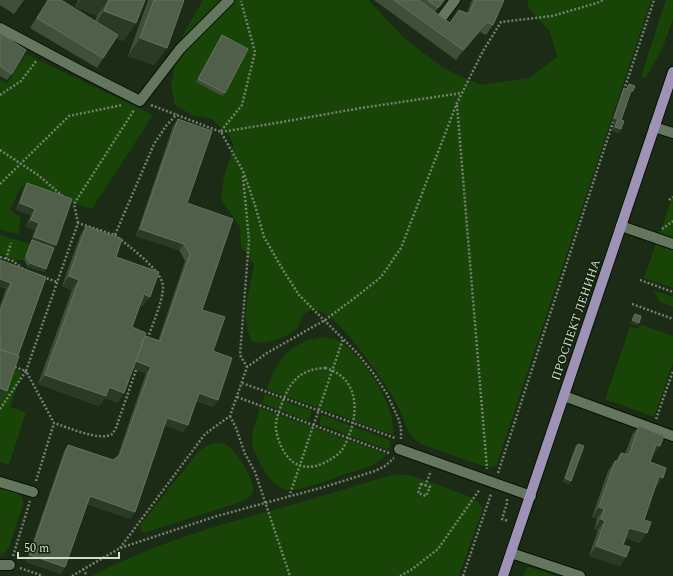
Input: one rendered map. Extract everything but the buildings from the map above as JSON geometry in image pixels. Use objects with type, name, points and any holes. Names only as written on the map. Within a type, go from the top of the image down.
[{"type":"main road","name":"ПРОСПЕКТ ЛЕНИНА","points":[[503,576],[673,72]]},
{"type":"street","points":[[0,28],[140,101],[180,50],[229,0]]},
{"type":"street","points":[[440,20],[455,0]]},
{"type":"street","points":[[654,127],[673,133]]},
{"type":"street","points":[[621,226],[673,244]]},
{"type":"street","points":[[564,396],[673,436]]},
{"type":"street","points":[[399,449],[531,496]]},
{"type":"street","points":[[0,482],[33,492]]},
{"type":"street","points":[[511,553],[580,576]]},
{"type":"path","points":[[221,132],[242,105],[255,52],[240,0]]},
{"type":"path","points":[[120,548],[205,434],[230,416],[248,367],[267,353],[325,320],[380,277],[401,248],[457,103],[483,51],[501,22],[552,16],[603,0]]},
{"type":"path","points":[[623,92],[654,0]]},
{"type":"path","points":[[0,95],[21,81],[42,51]]},
{"type":"path","points":[[0,184],[69,116],[140,101],[221,132],[361,108],[462,93]]},
{"type":"path","points":[[0,409],[26,371],[78,223],[74,204],[140,101]]},
{"type":"path","points":[[457,103],[487,471]]},
{"type":"path","points":[[115,235],[154,144],[166,126],[177,114]]},
{"type":"path","points":[[497,475],[613,122]]},
{"type":"path","points":[[72,576],[120,548],[217,516],[324,487],[380,469],[392,461],[399,449],[401,428],[387,394],[362,359],[299,295],[264,237],[255,204],[243,171],[221,132]]},
{"type":"path","points":[[0,150],[38,175],[68,199]]},
{"type":"path","points":[[243,171],[249,240],[240,355],[248,367]]},
{"type":"path","points":[[673,197],[668,200],[673,201]]},
{"type":"path","points":[[657,232],[673,221]]},
{"type":"path","points":[[78,223],[115,235],[153,267],[160,276],[163,285],[162,294],[145,345]]},
{"type":"path","points":[[6,259],[11,243]]},
{"type":"path","points":[[0,257],[13,261],[23,269]]},
{"type":"path","points":[[38,275],[57,282]]},
{"type":"path","points":[[640,280],[673,292]]},
{"type":"path","points":[[632,304],[673,319]]},
{"type":"path","points":[[289,497],[343,339]]},
{"type":"path","points":[[6,364],[26,371],[54,423],[104,437],[112,433],[117,425],[136,370]]},
{"type":"path","points":[[326,368],[339,373],[347,382],[352,391],[355,408],[353,423],[348,438],[341,451],[333,458],[316,466],[308,467],[291,460],[285,454],[276,429],[278,412],[284,398],[292,382],[299,376],[317,369],[326,368]]},
{"type":"path","points":[[653,428],[673,371]]},
{"type":"path","points":[[242,383],[392,437]]},
{"type":"path","points":[[237,397],[387,452]]},
{"type":"path","points":[[230,416],[245,454],[255,472],[290,576]]},
{"type":"path","points":[[425,486],[429,475]]},
{"type":"path","points":[[421,484],[425,486],[430,488],[426,496],[418,493],[421,484]]},
{"type":"path","points":[[400,576],[411,570],[438,549],[481,487]]},
{"type":"path","points":[[463,576],[492,491]]},
{"type":"path","points":[[504,496],[507,499],[507,503],[502,519],[508,521]]},
{"type":"path","points":[[5,565],[43,576]]},
{"type":"path","points":[[83,569],[87,576]]},
{"type":"green space","points":[[203,0],[369,0],[404,38],[443,68],[481,85],[529,78],[557,57],[550,32],[529,9],[527,0],[651,0],[497,464],[493,467],[483,466],[421,444],[416,440],[409,432],[393,398],[362,352],[337,323],[325,314],[316,310],[309,311],[302,316],[299,326],[292,333],[271,341],[262,343],[253,342],[249,334],[246,315],[248,294],[254,265],[241,247],[240,227],[221,199],[224,176],[234,145],[229,136],[212,119],[192,115],[175,105],[171,86],[175,62],[183,34]]},
{"type":"green space","points":[[666,0],[673,0],[673,19],[663,47],[646,78],[641,76]]},
{"type":"green space","points":[[26,54],[153,115],[92,209],[22,186],[10,209],[21,218],[18,234],[0,230],[0,79],[7,84]]},
{"type":"green space","points":[[673,195],[673,288],[644,278]]},
{"type":"green space","points":[[0,235],[30,244],[24,260],[16,260],[0,254]]},
{"type":"green space","points":[[653,290],[673,297],[673,307],[660,302]]},
{"type":"green space","points":[[642,325],[673,336],[673,363],[654,417],[605,399],[630,327],[636,329]]},
{"type":"green space","points":[[323,337],[335,339],[356,355],[366,367],[383,394],[389,409],[393,435],[267,389],[275,369],[286,354],[302,343]]},
{"type":"green space","points":[[0,364],[22,372],[10,407],[26,412],[9,465],[0,462]]},
{"type":"green space","points":[[265,394],[312,411],[308,421],[262,403]]},
{"type":"green space","points":[[260,408],[386,454],[373,465],[325,482],[296,490],[285,489],[273,482],[263,468],[254,450],[252,441],[253,433]]},
{"type":"green space","points":[[322,415],[391,441],[388,450],[319,424]]},
{"type":"green space","points":[[215,443],[225,444],[229,447],[244,465],[253,487],[253,492],[251,495],[241,502],[147,532],[142,532],[140,529],[141,524],[198,452],[207,445]]},
{"type":"green space","points":[[397,474],[413,476],[468,496],[478,502],[483,508],[459,576],[92,576],[143,552],[197,532]]},
{"type":"green space","points":[[0,488],[19,494],[23,500],[23,505],[9,547],[5,553],[0,556]]},
{"type":"green space","points":[[529,567],[556,576],[523,576],[526,569]]}]
